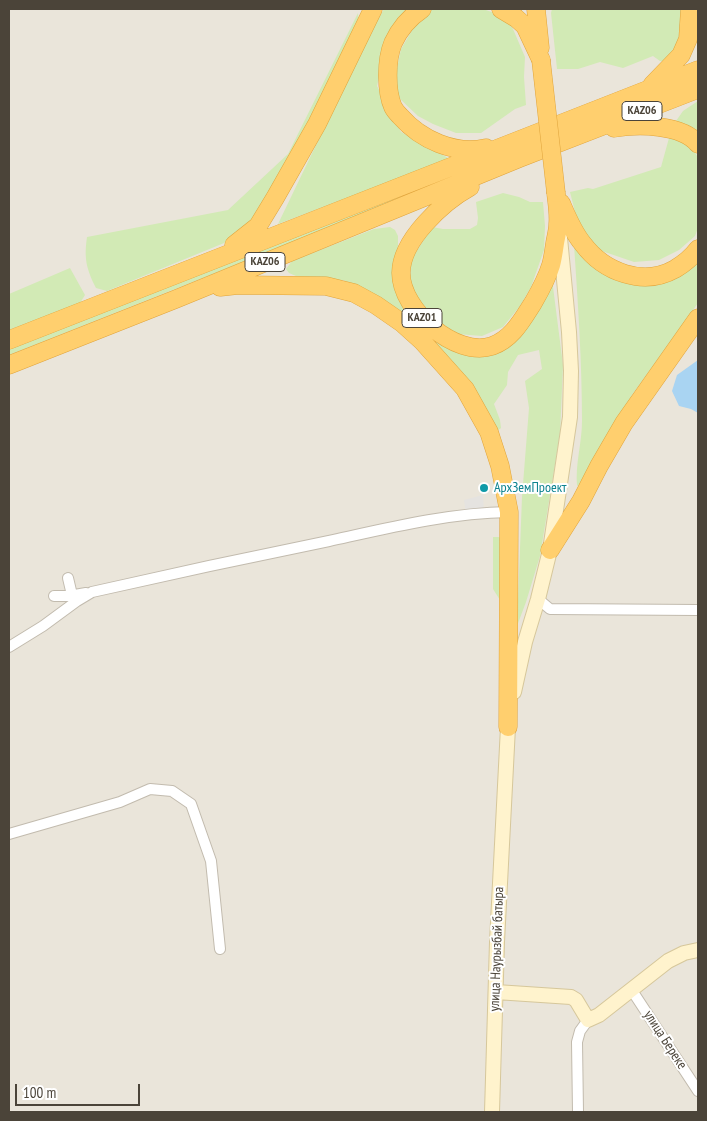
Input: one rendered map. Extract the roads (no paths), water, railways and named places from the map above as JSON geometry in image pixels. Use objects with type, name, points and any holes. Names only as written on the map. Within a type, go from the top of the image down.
[{"type":"highway","points":[[422,9],[413,15],[403,27],[393,44],[388,64],[388,86],[394,108],[406,123],[431,141],[457,149],[518,150]]},
{"type":"highway","points":[[501,9],[525,26],[541,60]]},
{"type":"highway","points":[[646,91],[681,55],[688,38],[690,9]]},
{"type":"highway","points":[[220,256],[258,226],[317,124],[370,10]]},
{"type":"highway","name":"KАZ01","points":[[518,150],[455,195],[430,217],[411,243],[403,260],[401,272],[402,286],[408,299],[429,325],[446,338],[463,346],[478,348],[492,346],[507,338],[518,326],[539,293],[551,266],[559,225],[541,60],[539,13]]},
{"type":"highway","name":"KАZ06","points":[[9,365],[176,299],[518,150],[646,91],[698,70]]},
{"type":"highway","name":"KАZ06","points":[[9,340],[220,256],[518,150],[587,133],[698,89]]},
{"type":"highway","points":[[587,133],[624,126],[646,126],[672,129],[693,138],[698,144]]},
{"type":"highway","points":[[556,194],[582,244],[607,266],[620,273],[653,277],[681,265],[694,256],[698,249]]},
{"type":"highway","points":[[176,299],[217,287],[238,285],[326,286],[354,293],[402,323],[422,341],[465,390],[489,432],[500,466],[509,512],[508,727]]},
{"type":"highway","points":[[550,550],[581,501],[624,423],[698,318]]},
{"type":"main road","name":"улица Наурызбай батыра","points":[[492,1112],[508,727],[520,664],[550,550],[570,417],[569,332],[559,225]]},
{"type":"main road","points":[[496,992],[571,997],[576,1000],[588,1020],[599,1015],[668,961],[684,953],[698,950]]},
{"type":"street","points":[[54,596],[92,592],[443,518],[484,512],[509,512]]},
{"type":"street","points":[[68,578],[72,595]]},
{"type":"street","points":[[9,647],[92,592]]},
{"type":"street","points":[[538,599],[550,609],[698,610]]},
{"type":"street","points":[[9,834],[120,802],[150,789],[172,791],[191,804],[211,861],[220,949]]},
{"type":"street","name":"улица Береке","points":[[631,989],[698,1091]]},
{"type":"street","points":[[578,1112],[577,1042],[580,1031],[588,1020]]},
{"type":"water","points":[[698,360],[698,413],[679,406],[672,391],[677,375]]},
{"type":"place","name":"АрхЗемПроект","points":[[484,488]]}]
